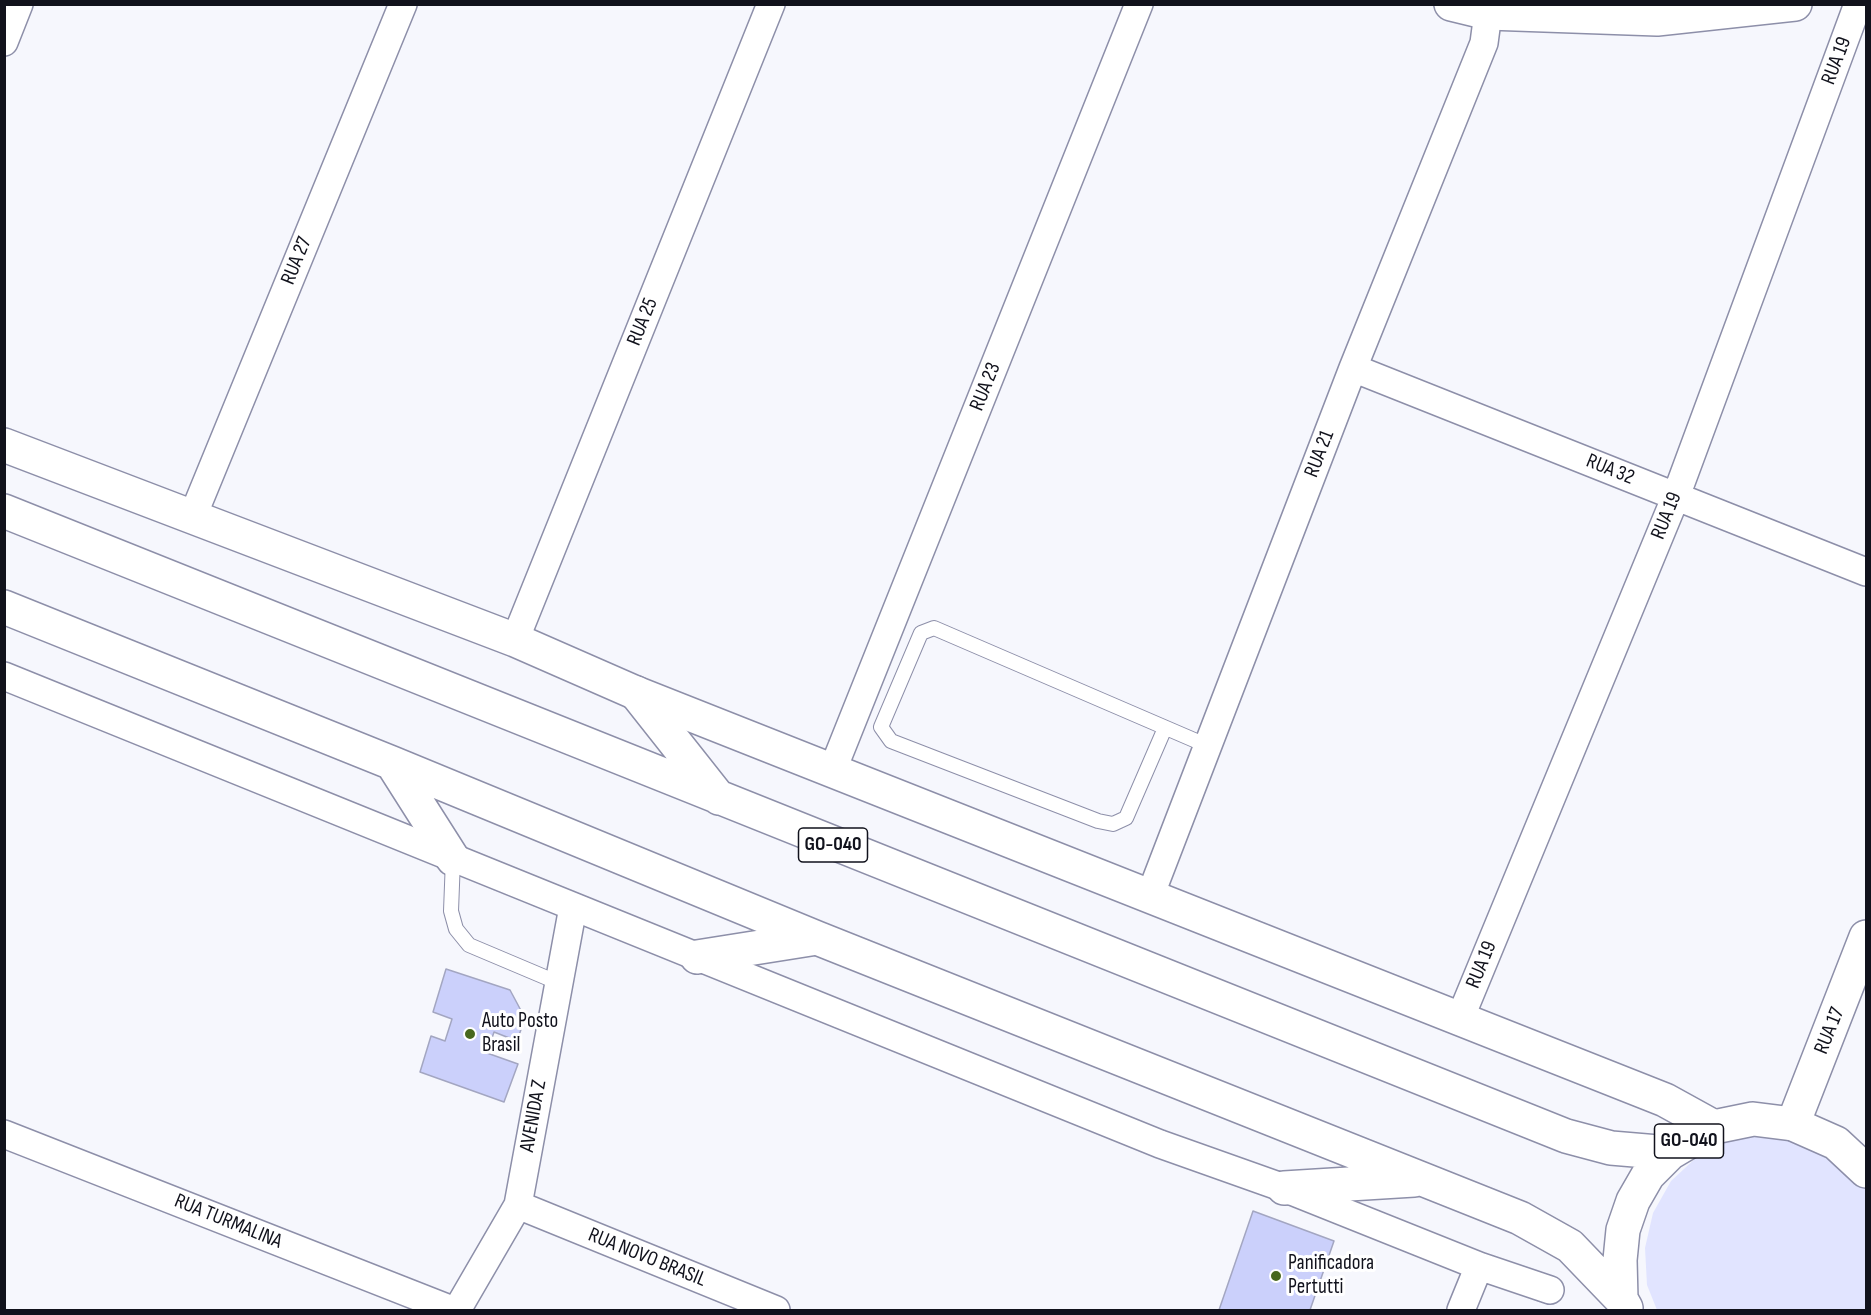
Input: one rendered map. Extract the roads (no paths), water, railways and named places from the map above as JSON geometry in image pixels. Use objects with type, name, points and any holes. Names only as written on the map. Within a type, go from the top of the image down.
[{"type":"main road","points":[[1451,4],[1488,13],[1657,19],[1795,4]]},
{"type":"main road","name":"GO-040","points":[[4,445],[515,640],[636,693],[833,769],[1460,1021],[1665,1100],[1714,1127]]},
{"type":"main road","name":"GO-040","points":[[4,510],[720,800],[1566,1136],[1611,1148],[1670,1153]]},
{"type":"main road","name":"GO-040","points":[[4,608],[392,763],[817,938],[1520,1218],[1570,1246],[1624,1305]]},
{"type":"main road","points":[[636,693],[720,800]]},
{"type":"main road","points":[[392,763],[453,859]]},
{"type":"main road","points":[[697,957],[817,938]]},
{"type":"main road","name":"RUA 17","points":[[1793,1124],[1866,938]]},
{"type":"main road","name":"GO-040","points":[[1624,1305],[1623,1230],[1633,1201],[1648,1175],[1670,1153],[1714,1127],[1753,1119],[1793,1124],[1836,1143],[1866,1171]]},
{"type":"main road","points":[[1284,1188],[1423,1179]]},
{"type":"street","points":[[4,42],[19,4]]},
{"type":"street","name":"RUA 27","points":[[192,518],[403,4]]},
{"type":"street","name":"RUA 25","points":[[515,640],[771,4]]},
{"type":"street","name":"RUA 23","points":[[833,769],[1139,4]]},
{"type":"street","name":"RUA 19","points":[[1460,1021],[1676,496],[1858,4]]},
{"type":"street","name":"RUA 21","points":[[1150,896],[1353,369],[1484,43],[1488,13]]},
{"type":"street","name":"RUA 32","points":[[1353,369],[1866,572]]},
{"type":"street","points":[[4,676],[1160,1144],[1284,1188],[1479,1266],[1550,1290]]},
{"type":"street","name":"AVENIDA Z","points":[[457,1311],[518,1205],[573,907]]},
{"type":"street","name":"RUA TURMALINA","points":[[4,1134],[452,1311]]},
{"type":"street","name":"RUA NOVO BRASIL","points":[[518,1205],[776,1311]]},
{"type":"street","points":[[1461,1311],[1479,1266]]},
{"type":"lane","points":[[1165,728],[1126,818],[1113,824],[1098,821],[891,741],[881,727],[921,633],[934,628],[1208,746]]},
{"type":"lane","points":[[453,859],[451,911],[456,929],[469,945],[559,983]]},
{"type":"place","name":"Auto Posto Brasil","points":[[470,1034]]},
{"type":"place","name":"Panificadora Pertutti","points":[[1276,1276]]}]
